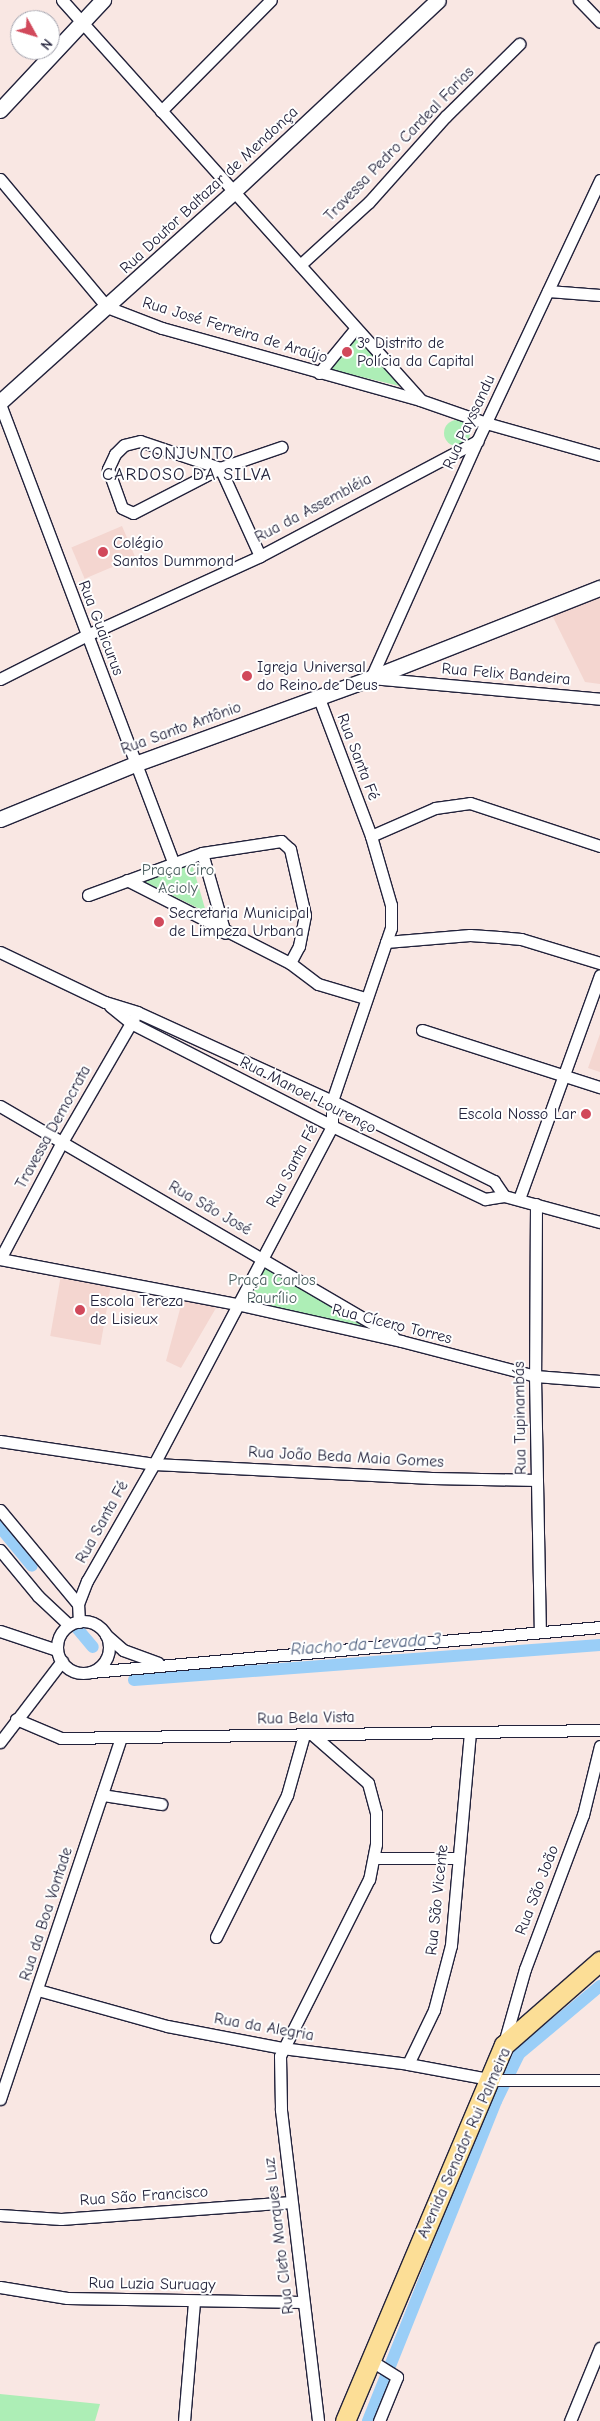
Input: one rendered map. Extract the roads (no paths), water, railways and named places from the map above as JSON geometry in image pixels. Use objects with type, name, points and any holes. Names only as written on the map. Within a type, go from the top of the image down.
[{"type":"main road","name":"Avenida Senador Rui Palmeira","points":[[345,2421],[376,2364],[407,2274],[504,2045],[600,1961]]},
{"type":"street","points":[[62,0],[420,400]]},
{"type":"street","points":[[0,110],[103,0]]},
{"type":"street","points":[[161,111],[271,0]]},
{"type":"street","name":"Rua Doutor Baltazar de Mendonça","points":[[0,403],[234,191],[438,0]]},
{"type":"street","points":[[579,0],[600,22]]},
{"type":"street","name":"Travessa Pedro Cardeal Farias","points":[[300,265],[369,202],[446,116],[519,44]]},
{"type":"street","name":"Rua José Ferreira de Araújo","points":[[0,179],[107,307],[162,328],[420,400],[486,423],[600,455]]},
{"type":"street","name":"Rua Payssandu","points":[[371,678],[486,423],[600,180]]},
{"type":"street","points":[[548,291],[600,295]]},
{"type":"street","points":[[319,373],[355,329]]},
{"type":"street","name":"Rua Guaicurus","points":[[0,403],[173,863]]},
{"type":"street","points":[[260,556],[220,468],[176,452],[132,441],[111,460],[110,478],[122,508],[133,513],[220,468],[281,447]]},
{"type":"street","name":"Rua da Assembléia","points":[[0,679],[86,635],[260,556],[478,441]]},
{"type":"street","name":"Rua Santo Antônio","points":[[0,819],[135,764],[371,678],[600,588]]},
{"type":"street","points":[[407,664],[403,673],[409,682]]},
{"type":"street","name":"Rua Felix Bandeira","points":[[371,678],[600,699]]},
{"type":"street","name":"Rua Santa Fé","points":[[78,1604],[332,1126],[332,1101],[365,998],[386,942],[392,906],[371,836],[318,696]]},
{"type":"street","points":[[371,836],[435,808],[470,803],[600,846]]},
{"type":"street","points":[[88,895],[202,853],[268,841],[286,843],[305,916],[299,946],[290,963]]},
{"type":"street","points":[[202,853],[225,933]]},
{"type":"street","points":[[127,880],[225,933],[290,963],[318,984],[365,998]]},
{"type":"street","points":[[386,942],[470,935],[521,939],[600,963]]},
{"type":"street","name":"Rua Manoel Lourenço","points":[[0,952],[105,1002],[137,1012],[332,1101],[494,1181],[504,1196]]},
{"type":"street","points":[[520,1199],[600,975]]},
{"type":"street","name":"Rua Manoel Lourenço","points":[[105,1002],[131,1023],[332,1126],[485,1199],[504,1196],[520,1199],[600,1222]]},
{"type":"street","name":"Travessa Democrata","points":[[0,1259],[62,1142],[137,1012]]},
{"type":"street","points":[[422,1030],[600,1087]]},
{"type":"street","name":"Rua São José","points":[[0,1106],[263,1257],[401,1341]]},
{"type":"street","name":"Rua Tupinambás","points":[[536,1204],[535,1376],[540,1632]]},
{"type":"street","name":"Rua Cícero Torres","points":[[0,1259],[236,1304],[401,1341],[535,1376],[600,1381]]},
{"type":"street","name":"Rua João Beda Maia Gomes","points":[[0,1441],[154,1464],[432,1478],[537,1480]]},
{"type":"street","points":[[0,1510],[78,1604],[74,1623],[60,1636],[58,1650],[62,1661],[75,1671],[91,1672],[162,1664],[600,1627]]},
{"type":"street","points":[[0,1550],[38,1596],[74,1623],[95,1624],[123,1650],[162,1664]]},
{"type":"street","points":[[0,1631],[58,1650]]},
{"type":"street","points":[[91,1672],[105,1661],[109,1644],[106,1635]]},
{"type":"street","points":[[0,1742],[62,1661]]},
{"type":"street","name":"Rua Bela Vista","points":[[16,1719],[61,1738],[600,1730]]},
{"type":"street","name":"Rua São Vicente","points":[[408,2064],[434,2010],[444,1982],[451,1945],[470,1732]]},
{"type":"street","points":[[216,1937],[287,1795],[309,1735],[368,1783],[376,1813],[375,1858],[369,1879],[330,1960],[282,2048]]},
{"type":"street","name":"Rua da Boa Vontade","points":[[0,2099],[38,1990],[120,1738]]},
{"type":"street","name":"Rua São João","points":[[504,2045],[525,1969],[582,1816],[600,1746]]},
{"type":"street","points":[[102,1795],[161,1804]]},
{"type":"street","points":[[375,1858],[458,1858]]},
{"type":"street","name":"Rua da Alegria","points":[[38,1990],[167,2026],[282,2048],[408,2064],[491,2079],[511,2081],[600,2080]]},
{"type":"street","name":"Rua Cleto Marques Luz","points":[[282,2048],[279,2064],[281,2110],[318,2421]]},
{"type":"street","name":"Rua São Francisco","points":[[0,2215],[61,2219],[291,2202]]},
{"type":"street","name":"Rua Luzia Suruagy","points":[[0,2287],[67,2298],[303,2302]]},
{"type":"street","points":[[184,2421],[194,2301]]},
{"type":"street","points":[[570,2421],[600,2348]]},
{"type":"street","points":[[376,2364],[395,2374],[379,2421]]},
{"type":"waterway","name":"Riacho da Levada 3","points":[[0,1527],[32,1566]]},
{"type":"waterway","name":"Riacho da Levada 3","points":[[76,1627],[93,1647]]},
{"type":"waterway","name":"Riacho da Levada 3","points":[[134,1680],[600,1645]]},
{"type":"waterway","points":[[368,2421],[496,2101],[519,2054],[600,1986]]},
{"type":"place","name":"3º Distrito de Polícia da Capital","points":[[347,352]]},
{"type":"place","name":"Colégio Santos Dummond","points":[[103,552]]},
{"type":"place","name":"Igreja Universal do Reino de Deus","points":[[247,676]]},
{"type":"place","name":"Secretaria Municipal de Limpeza Urbana","points":[[159,922]]},
{"type":"place","name":"Escola Nosso Lar","points":[[586,1114]]},
{"type":"place","name":"Escola Tereza de Lisieux","points":[[80,1310]]},
{"type":"district","name":"CONJUNTO CARDOSO DA SILVA","points":[[187,465]]},
{"type":"park label","name":"Praça Ciro Acioly","points":[[178,879]]},
{"type":"park label","name":"Praça Carlos Paurílio","points":[[272,1289]]}]
